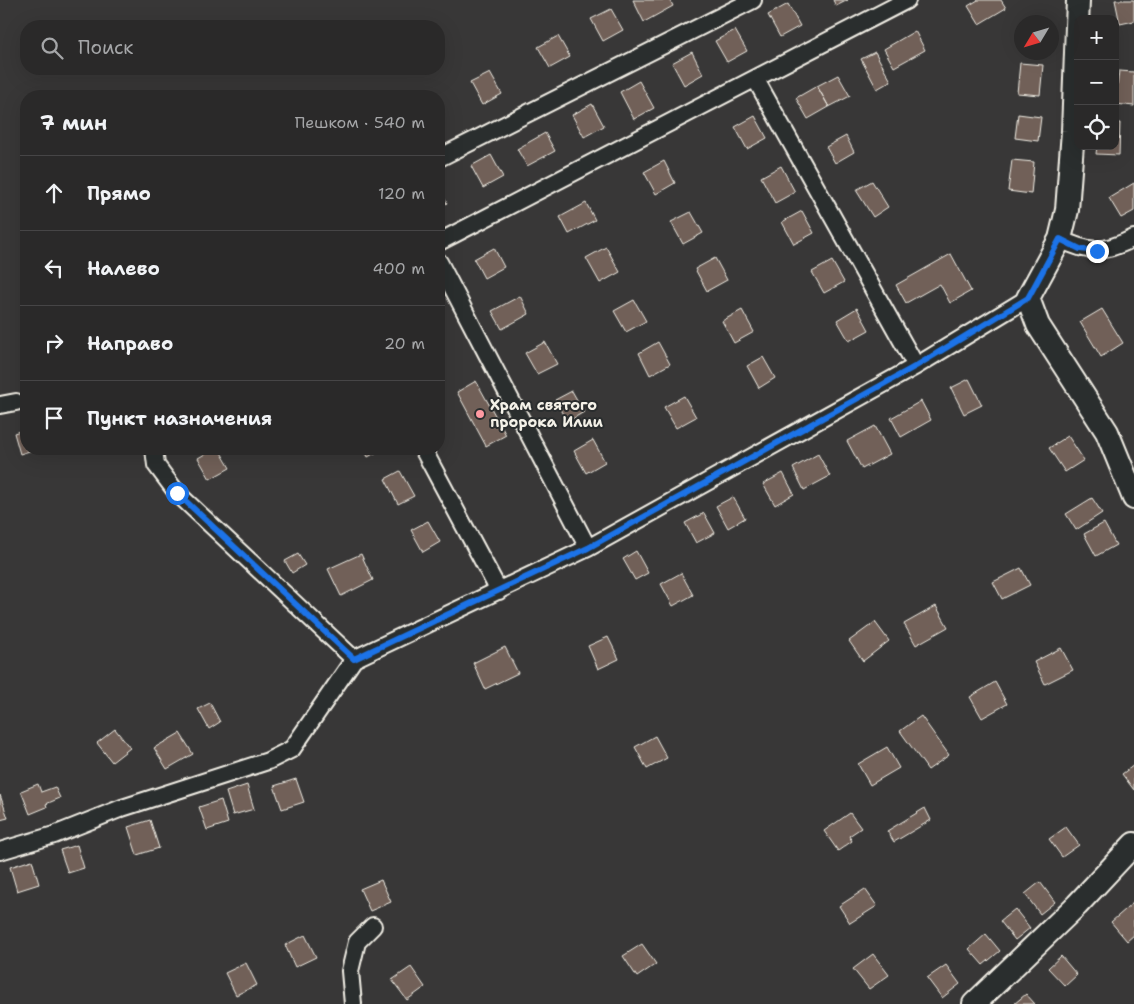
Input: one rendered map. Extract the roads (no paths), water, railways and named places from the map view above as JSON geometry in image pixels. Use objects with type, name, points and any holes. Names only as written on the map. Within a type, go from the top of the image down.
[{"type":"street","points":[[445,155],[753,0]]},
{"type":"street","points":[[445,239],[601,157],[756,80],[907,0]]},
{"type":"street","points":[[0,850],[54,835],[122,808],[268,761],[292,749],[354,659],[588,548],[916,366],[1028,298],[1060,239],[1067,210],[1073,132],[1078,0]]},
{"type":"street","points":[[756,80],[916,366]]},
{"type":"street","points":[[1060,239],[1080,249],[1097,251],[1117,247],[1134,238]]},
{"type":"street","points":[[445,274],[588,548]]},
{"type":"street","points":[[1028,298],[1038,325],[1107,432],[1134,498]]},
{"type":"street","points":[[155,455],[156,465],[177,493],[354,659]]},
{"type":"street","points":[[425,455],[499,591]]},
{"type":"street","points":[[974,1004],[1077,905],[1134,844]]},
{"type":"street","points":[[352,1004],[350,971],[357,942],[373,926]]},
{"type":"place","name":"Храм святого пророка Илии","points":[[480,414]]}]
